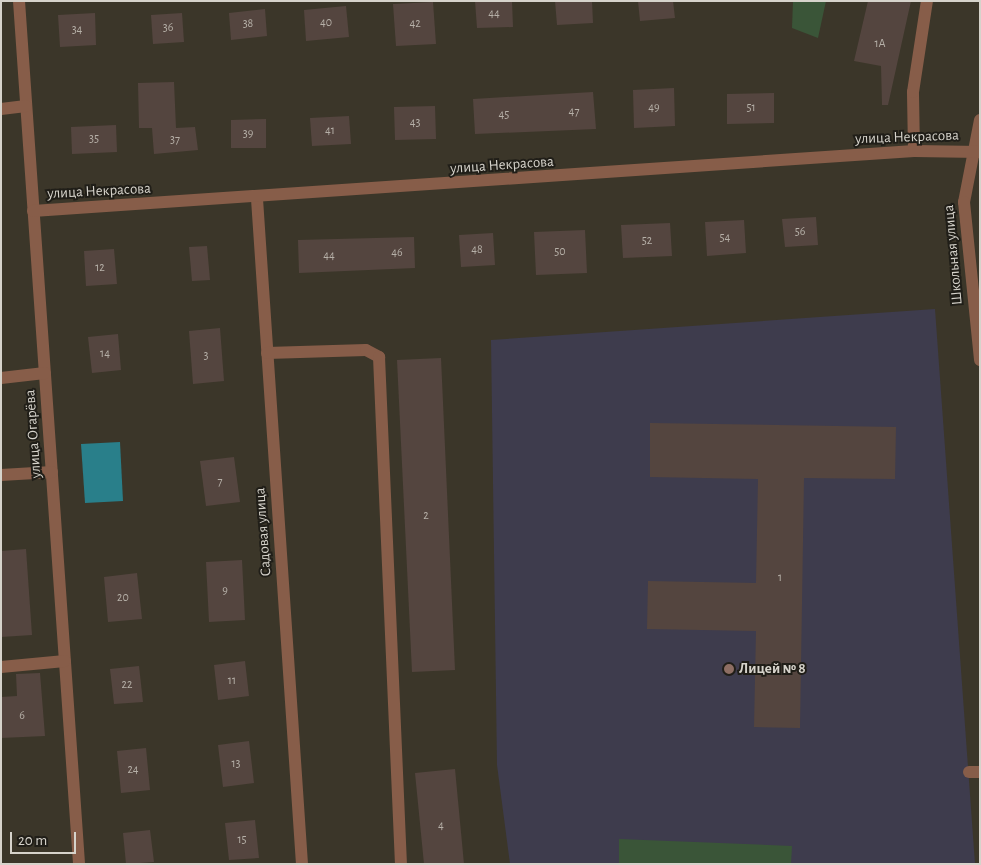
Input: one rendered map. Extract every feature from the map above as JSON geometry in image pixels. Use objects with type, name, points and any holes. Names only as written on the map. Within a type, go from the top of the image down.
[{"type":"street","name":"улица Огарёва","points":[[19,1],[79,864]]},
{"type":"street","points":[[914,151],[913,92],[927,1]]},
{"type":"street","points":[[1,109],[26,106]]},
{"type":"street","name":"Школьная улица","points":[[980,120],[977,152],[964,202],[980,360]]},
{"type":"street","name":"улица Некрасова","points":[[34,211],[257,199],[914,151],[977,152]]},
{"type":"street","name":"Садовая улица","points":[[257,199],[302,864]]},
{"type":"street","points":[[267,353],[366,350],[379,357],[402,864]]},
{"type":"street","points":[[1,378],[45,373]]},
{"type":"street","points":[[1,475],[52,472]]},
{"type":"street","points":[[1,667],[65,661]]},
{"type":"shaded area","name":"Лицей № 8","points":[[935,309],[975,864],[510,864],[497,765],[491,340]]},
{"type":"green space","points":[[793,1],[826,1],[818,38],[792,28]]},
{"type":"green space","points":[[619,839],[792,846],[791,864],[619,864]]},
{"type":"water","points":[[120,442],[123,501],[85,503],[81,444]]},
{"type":"building","points":[[475,1],[512,1],[513,27],[477,28]]},
{"type":"building","points":[[555,1],[592,1],[593,23],[557,25]]},
{"type":"building","points":[[638,1],[673,1],[675,18],[640,21]]},
{"type":"building","points":[[868,1],[911,1],[888,105],[882,105],[881,66],[854,61]]},
{"type":"building","points":[[433,2],[436,44],[396,46],[393,4]]},
{"type":"building","points":[[346,6],[349,37],[306,41],[304,10]]},
{"type":"building","points":[[265,9],[267,36],[231,40],[229,13]]},
{"type":"building","points":[[95,13],[96,45],[60,47],[58,15]]},
{"type":"building","points":[[182,13],[184,42],[153,44],[151,15]]},
{"type":"building","points":[[174,82],[176,128],[195,127],[198,150],[154,154],[152,128],[139,128],[138,83]]},
{"type":"building","points":[[674,88],[675,126],[634,128],[633,90]]},
{"type":"building","points":[[593,92],[596,129],[475,134],[473,99]]},
{"type":"building","points":[[774,93],[774,123],[727,124],[727,94]]},
{"type":"building","points":[[435,106],[436,139],[395,140],[394,107]]},
{"type":"building","points":[[349,116],[351,144],[312,146],[310,118]]},
{"type":"building","points":[[266,119],[266,148],[231,148],[231,120]]},
{"type":"building","points":[[116,125],[117,152],[72,154],[71,127]]},
{"type":"building","points":[[816,217],[818,245],[785,247],[782,219]]},
{"type":"building","points":[[744,220],[746,253],[707,256],[705,222]]},
{"type":"building","points":[[670,223],[672,256],[623,258],[621,225]]},
{"type":"building","points":[[585,230],[587,273],[536,275],[534,232]]},
{"type":"building","points":[[493,233],[495,265],[461,267],[459,235]]},
{"type":"building","points":[[414,237],[415,268],[299,273],[298,240]]},
{"type":"building","points":[[207,246],[210,280],[192,281],[189,247]]},
{"type":"building","points":[[114,249],[117,284],[86,286],[84,251]]},
{"type":"building","points":[[220,328],[224,381],[193,384],[189,331]]},
{"type":"building","points":[[118,334],[121,370],[92,373],[88,337]]},
{"type":"building","points":[[441,358],[455,670],[412,672],[397,360]]},
{"type":"building","points":[[650,423],[896,427],[895,479],[804,478],[800,728],[754,727],[756,631],[647,629],[648,581],[756,583],[758,479],[650,477]]},
{"type":"building","points":[[234,457],[240,502],[206,506],[200,461]]},
{"type":"building","points":[[26,549],[32,635],[1,637],[1,551]]},
{"type":"building","points":[[242,560],[245,620],[209,622],[206,562]]},
{"type":"building","points":[[137,573],[142,619],[108,622],[104,577]]},
{"type":"building","points":[[245,661],[249,696],[218,700],[214,665]]},
{"type":"building","points":[[139,666],[143,702],[114,704],[110,669]]},
{"type":"building","points":[[40,673],[45,736],[1,738],[1,697],[17,696],[16,674]]},
{"type":"building","points":[[249,741],[254,783],[223,787],[218,745]]},
{"type":"building","points":[[146,748],[150,790],[121,793],[117,751]]},
{"type":"building","points":[[455,769],[464,864],[424,864],[415,773]]},
{"type":"building","points":[[255,820],[259,858],[229,860],[225,823]]},
{"type":"building","points":[[150,830],[154,862],[126,864],[123,833]]},
{"type":"place","name":"Лицей № 8","points":[[729,669]]}]
